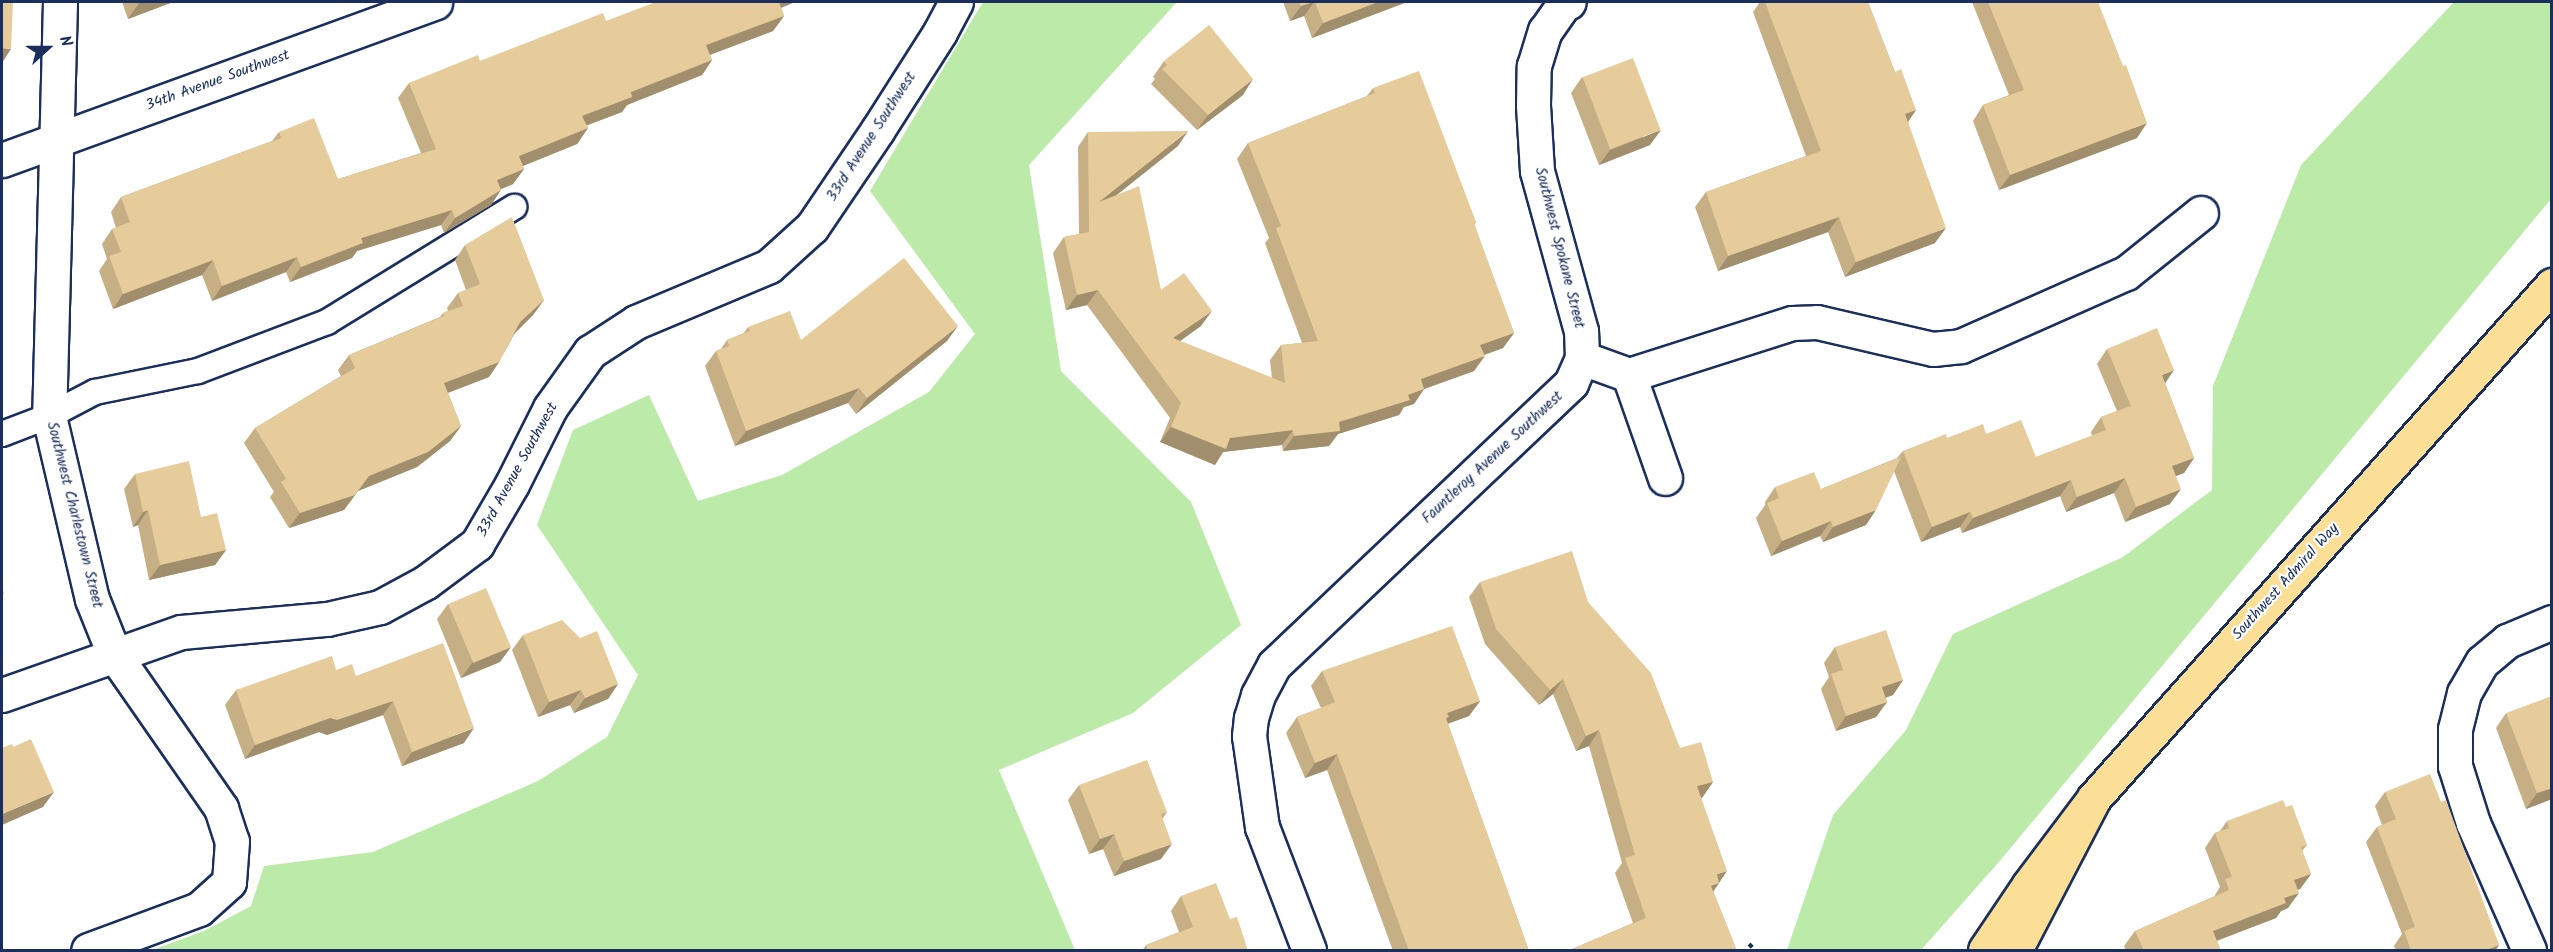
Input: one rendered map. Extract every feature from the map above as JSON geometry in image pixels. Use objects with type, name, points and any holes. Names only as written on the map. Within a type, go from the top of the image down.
[{"type":"main road","name":"Southwest Admiral Way","points":[[1985,951],[2028,886],[2094,798],[2552,285]]},
{"type":"main road","points":[[2015,951],[2094,798]]},
{"type":"main road","name":"Southwest Admiral Way","points":[[1969,951],[2028,886]]},
{"type":"street","name":"Southwest Charlestown Street","points":[[60,2],[49,416],[92,599],[114,654],[221,808],[232,841],[229,882],[199,909],[88,951]]},
{"type":"street","name":"34th Avenue Southwest","points":[[2,160],[435,2]]},
{"type":"street","name":"33rd Avenue Southwest","points":[[2,695],[181,632],[327,619],[380,607],[426,582],[477,544],[512,484],[550,408],[590,352],[636,322],[769,266],[812,227],[877,131],[940,32],[956,2]]},
{"type":"street","name":"Southwest Spokane Street","points":[[1569,2],[1564,4],[1545,31],[1534,66],[1537,171],[1581,331],[1582,358]]},
{"type":"street","points":[[1582,358],[1629,375],[1792,323],[1817,322],[1934,349],[1961,346],[2126,273],[2200,213]]},
{"type":"street","name":"Fauntleroy Avenue Southwest","points":[[1309,951],[1262,827],[1249,736],[1251,718],[1258,696],[1274,665],[1571,383],[1582,358]]},
{"type":"street","points":[[1629,375],[1665,478]]},
{"type":"street","points":[[2529,951],[2473,823],[2455,766],[2455,729],[2464,693],[2482,662],[2507,641],[2552,622]]},
{"type":"lane","points":[[2,434],[49,416],[95,392],[198,371],[327,322],[424,260],[514,207]]},
{"type":"path","points":[[1749,944],[1755,951]]},
{"type":"green space","points":[[983,2],[1177,2],[1029,165],[1061,371],[1191,502],[1241,625],[1133,713],[999,770],[1075,950],[152,950],[204,931],[251,906],[264,866],[373,852],[538,781],[607,737],[638,675],[537,525],[573,430],[649,395],[698,501],[782,475],[929,392],[975,334],[870,191]]},
{"type":"green space","points":[[2454,2],[2551,2],[2551,199],[1998,863],[1921,950],[1787,950],[1833,815],[1906,730],[1953,634],[2123,557],[2212,490],[2213,386],[2301,165]]},
{"type":"building","points":[[2,2],[13,2],[11,49],[2,48]]},
{"type":"building","points":[[656,2],[779,2],[784,16],[706,45],[712,60],[631,92],[632,97],[582,116],[588,128],[519,156],[524,169],[497,180],[501,190],[455,218],[452,210],[361,238],[363,243],[301,267],[297,257],[222,286],[213,260],[123,294],[109,256],[121,252],[112,229],[130,222],[121,197],[281,138],[279,132],[314,118],[338,179],[436,149],[409,83],[478,55],[480,61],[603,13],[606,21]]},
{"type":"building","points":[[1299,2],[1313,2],[1301,6]]},
{"type":"building","points":[[1315,2],[1378,2],[1323,23]]},
{"type":"building","points":[[1765,2],[1868,2],[1895,72],[1901,69],[1916,110],[1905,114],[1946,228],[1856,262],[1839,217],[1728,256],[1706,192],[1821,151]]},
{"type":"building","points":[[1988,2],[2098,2],[2123,66],[2126,65],[2147,123],[2010,175],[1983,105],[2024,90]]},
{"type":"building","points":[[1209,25],[1253,79],[1208,115],[1162,69],[1167,65],[1164,61]]},
{"type":"building","points":[[1633,58],[1661,130],[1610,149],[1583,77]]},
{"type":"building","points":[[1419,71],[1476,222],[1474,223],[1514,333],[1480,345],[1485,356],[1421,379],[1424,389],[1408,395],[1410,400],[1339,422],[1340,431],[1294,436],[1293,430],[1230,438],[1226,449],[1171,427],[1181,403],[1098,290],[1077,295],[1064,237],[1089,232],[1088,132],[1188,131],[1099,202],[1139,186],[1161,290],[1184,273],[1212,311],[1173,338],[1285,383],[1281,345],[1318,341],[1276,228],[1281,226],[1248,143],[1375,93],[1373,88]]},
{"type":"building","points":[[512,217],[544,300],[520,322],[499,362],[444,383],[461,426],[428,452],[369,476],[355,495],[300,513],[281,482],[286,479],[255,428],[355,368],[349,355],[463,306],[458,293],[480,284],[465,245]]},
{"type":"building","points":[[904,258],[958,326],[867,398],[859,388],[746,431],[716,351],[729,346],[727,340],[750,331],[748,327],[790,311],[801,340]]},
{"type":"building","points":[[2157,328],[2174,370],[2162,375],[2194,458],[2172,466],[2181,489],[2136,507],[2125,478],[2077,497],[2071,480],[1973,518],[1970,512],[1932,527],[1903,451],[1946,434],[1947,438],[1983,424],[1986,434],[2021,420],[2036,457],[2106,430],[2101,417],[2131,406],[2107,349]]},
{"type":"building","points":[[1901,457],[1876,510],[1833,527],[1831,521],[1782,541],[1767,503],[1779,498],[1775,487],[1814,472],[1821,489]]},
{"type":"building","points":[[189,461],[201,517],[217,513],[226,550],[160,565],[148,510],[143,512],[135,474]]},
{"type":"building","points":[[1572,551],[1588,602],[1651,673],[1680,748],[1701,742],[1713,782],[1697,786],[1727,871],[1717,874],[1719,883],[1711,886],[1737,951],[1573,951],[1572,949],[1646,918],[1625,858],[1635,855],[1599,730],[1586,736],[1563,679],[1550,690],[1496,629],[1480,582]]},
{"type":"building","points":[[486,588],[511,647],[473,663],[448,604]]},
{"type":"building","points":[[562,620],[580,638],[597,631],[618,684],[585,698],[581,690],[549,702],[523,635]]},
{"type":"building","points":[[1452,626],[1480,701],[1447,713],[1449,717],[1446,718],[1529,951],[1409,951],[1337,754],[1315,763],[1297,717],[1335,702],[1322,671]]},
{"type":"building","points":[[1886,630],[1903,680],[1882,687],[1887,702],[1846,716],[1831,674],[1843,670],[1835,647]]},
{"type":"building","points":[[443,643],[474,728],[412,752],[393,701],[337,720],[330,718],[255,745],[236,690],[332,656],[336,670],[352,664],[356,676]]},
{"type":"building","points":[[2552,696],[2552,788],[2537,793],[2506,713]]},
{"type":"building","points":[[31,739],[54,792],[2,814],[2,748],[12,744],[13,747]]},
{"type":"building","points":[[1147,760],[1167,812],[1161,814],[1172,844],[1124,861],[1114,834],[1100,839],[1079,785]]},
{"type":"building","points":[[2430,774],[2441,802],[2446,800],[2499,945],[2484,951],[2411,951],[2404,931],[2415,927],[2377,827],[2396,819],[2385,792]]},
{"type":"building","points":[[2283,800],[2286,807],[2292,805],[2307,845],[2301,847],[2311,874],[2294,880],[2299,893],[2284,898],[2286,903],[2213,931],[2221,951],[2144,951],[2135,931],[2229,890],[2225,879],[2232,877],[2215,833],[2229,828],[2227,821]]},
{"type":"building","points":[[1216,883],[1230,919],[1237,917],[1248,951],[1148,951],[1146,945],[1193,927],[1181,896]]}]
